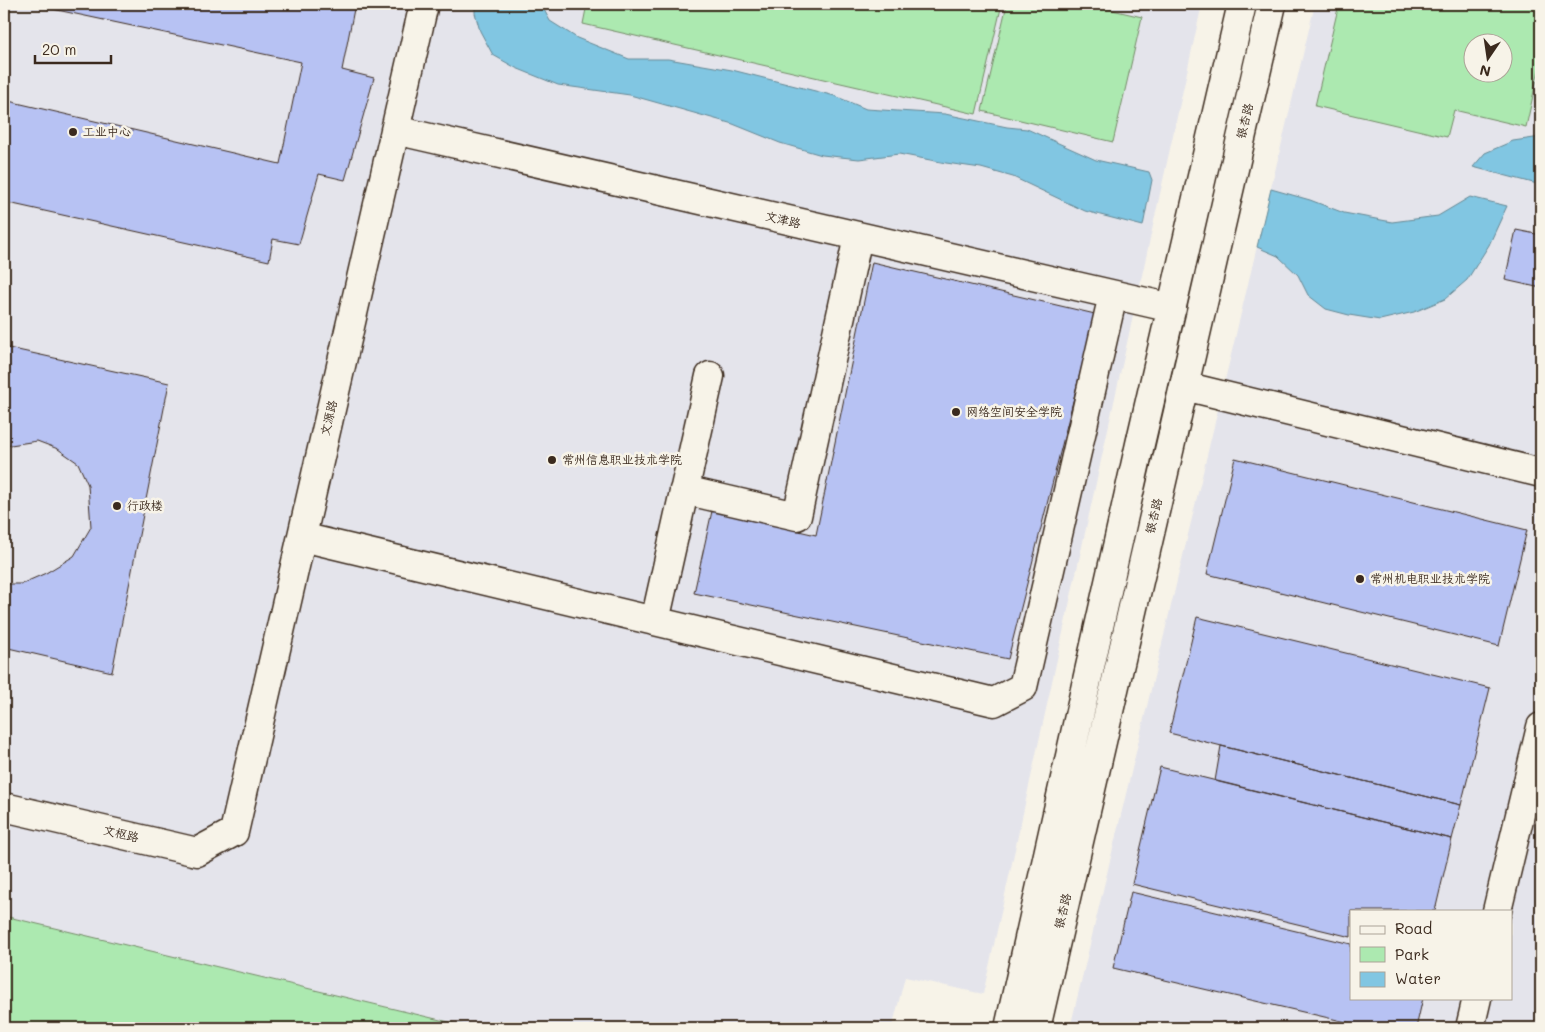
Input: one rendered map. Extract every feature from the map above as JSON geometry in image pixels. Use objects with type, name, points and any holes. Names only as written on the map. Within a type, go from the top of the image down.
[{"type":"street","name":"文源路","points":[[234,832],[424,4]]},
{"type":"street","points":[[1009,1028],[1242,4]]},
{"type":"street","name":"银杏路","points":[[1036,1028],[1272,4]]},
{"type":"street","name":"文津路","points":[[395,130],[1172,308]]},
{"type":"street","points":[[684,490],[797,516],[858,237]]},
{"type":"street","points":[[302,537],[994,702],[1023,687],[1113,294]]},
{"type":"street","points":[[655,621],[710,376]]},
{"type":"street","points":[[1184,386],[1541,472]]},
{"type":"street","points":[[1497,910],[1541,727]]},
{"type":"street","name":"文枢路","points":[[4,807],[197,852],[234,832]]},
{"type":"street","points":[[1470,1028],[1476,1000]]},
{"type":"shaded area","name":"常州信息职业技术学院","points":[[4,4],[1202,4],[983,994],[905,977],[892,1028],[474,1028],[4,916]]},
{"type":"shaded area","name":"常州机电职业技术学院","points":[[1315,4],[1541,4],[1541,1028],[1070,1028]]},
{"type":"green space","points":[[587,4],[1002,4],[976,114],[583,24]]},
{"type":"green space","points":[[1007,4],[1087,4],[1142,17],[1113,142],[982,111]]},
{"type":"green space","points":[[1339,4],[1524,4],[1541,8],[1541,60],[1526,127],[1454,110],[1447,137],[1315,106]]},
{"type":"green space","points":[[4,916],[474,1028],[4,1028]]},
{"type":"water","points":[[475,4],[541,4],[550,21],[577,38],[629,59],[668,59],[732,70],[835,96],[866,109],[945,114],[1007,127],[1027,129],[1096,160],[1149,172],[1152,180],[1143,226],[1085,211],[1013,177],[981,168],[899,154],[859,159],[822,155],[780,143],[733,124],[630,95],[558,85],[516,68],[493,55],[480,31],[475,13]]},
{"type":"water","points":[[1541,137],[1541,185],[1473,167],[1485,153],[1513,141]]},
{"type":"water","points":[[1271,189],[1310,200],[1344,213],[1392,222],[1438,216],[1470,197],[1507,206],[1489,245],[1467,280],[1445,299],[1414,312],[1380,320],[1326,309],[1308,295],[1298,275],[1278,256],[1257,247]]},
{"type":"building","name":"工业中心","points":[[29,4],[355,4],[342,70],[374,78],[345,180],[319,174],[299,244],[273,239],[269,261],[4,202],[4,100],[280,164],[301,62]]},
{"type":"building","points":[[1516,230],[1541,235],[1541,288],[1505,280]]},
{"type":"building","name":"网络空间安全学院","points":[[872,262],[1095,314],[1008,659],[694,593],[712,511],[816,535]]},
{"type":"building","name":"行政楼","points":[[4,347],[169,383],[112,672],[4,647],[4,584],[21,584],[46,573],[74,556],[91,527],[88,485],[78,463],[58,449],[37,441],[4,446]]},
{"type":"building","points":[[1235,458],[1527,530],[1499,646],[1207,574]]},
{"type":"building","points":[[1197,617],[1490,688],[1461,805],[1169,733]]},
{"type":"building","points":[[1221,746],[1461,805],[1452,839],[1215,781]]},
{"type":"building","points":[[1160,767],[1452,839],[1435,910],[1350,910],[1350,937],[1132,884]]},
{"type":"building","points":[[1131,892],[1350,944],[1350,1000],[1423,1000],[1416,1028],[1372,1028],[1113,968]]},
{"type":"place","name":"工业中心","points":[[73,132]]},
{"type":"place","name":"网络空间安全学院","points":[[956,412]]},
{"type":"place","name":"常州信息职业技术学院","points":[[552,460]]},
{"type":"place","name":"行政楼","points":[[117,506]]},
{"type":"place","name":"常州机电职业技术学院","points":[[1360,579]]}]
